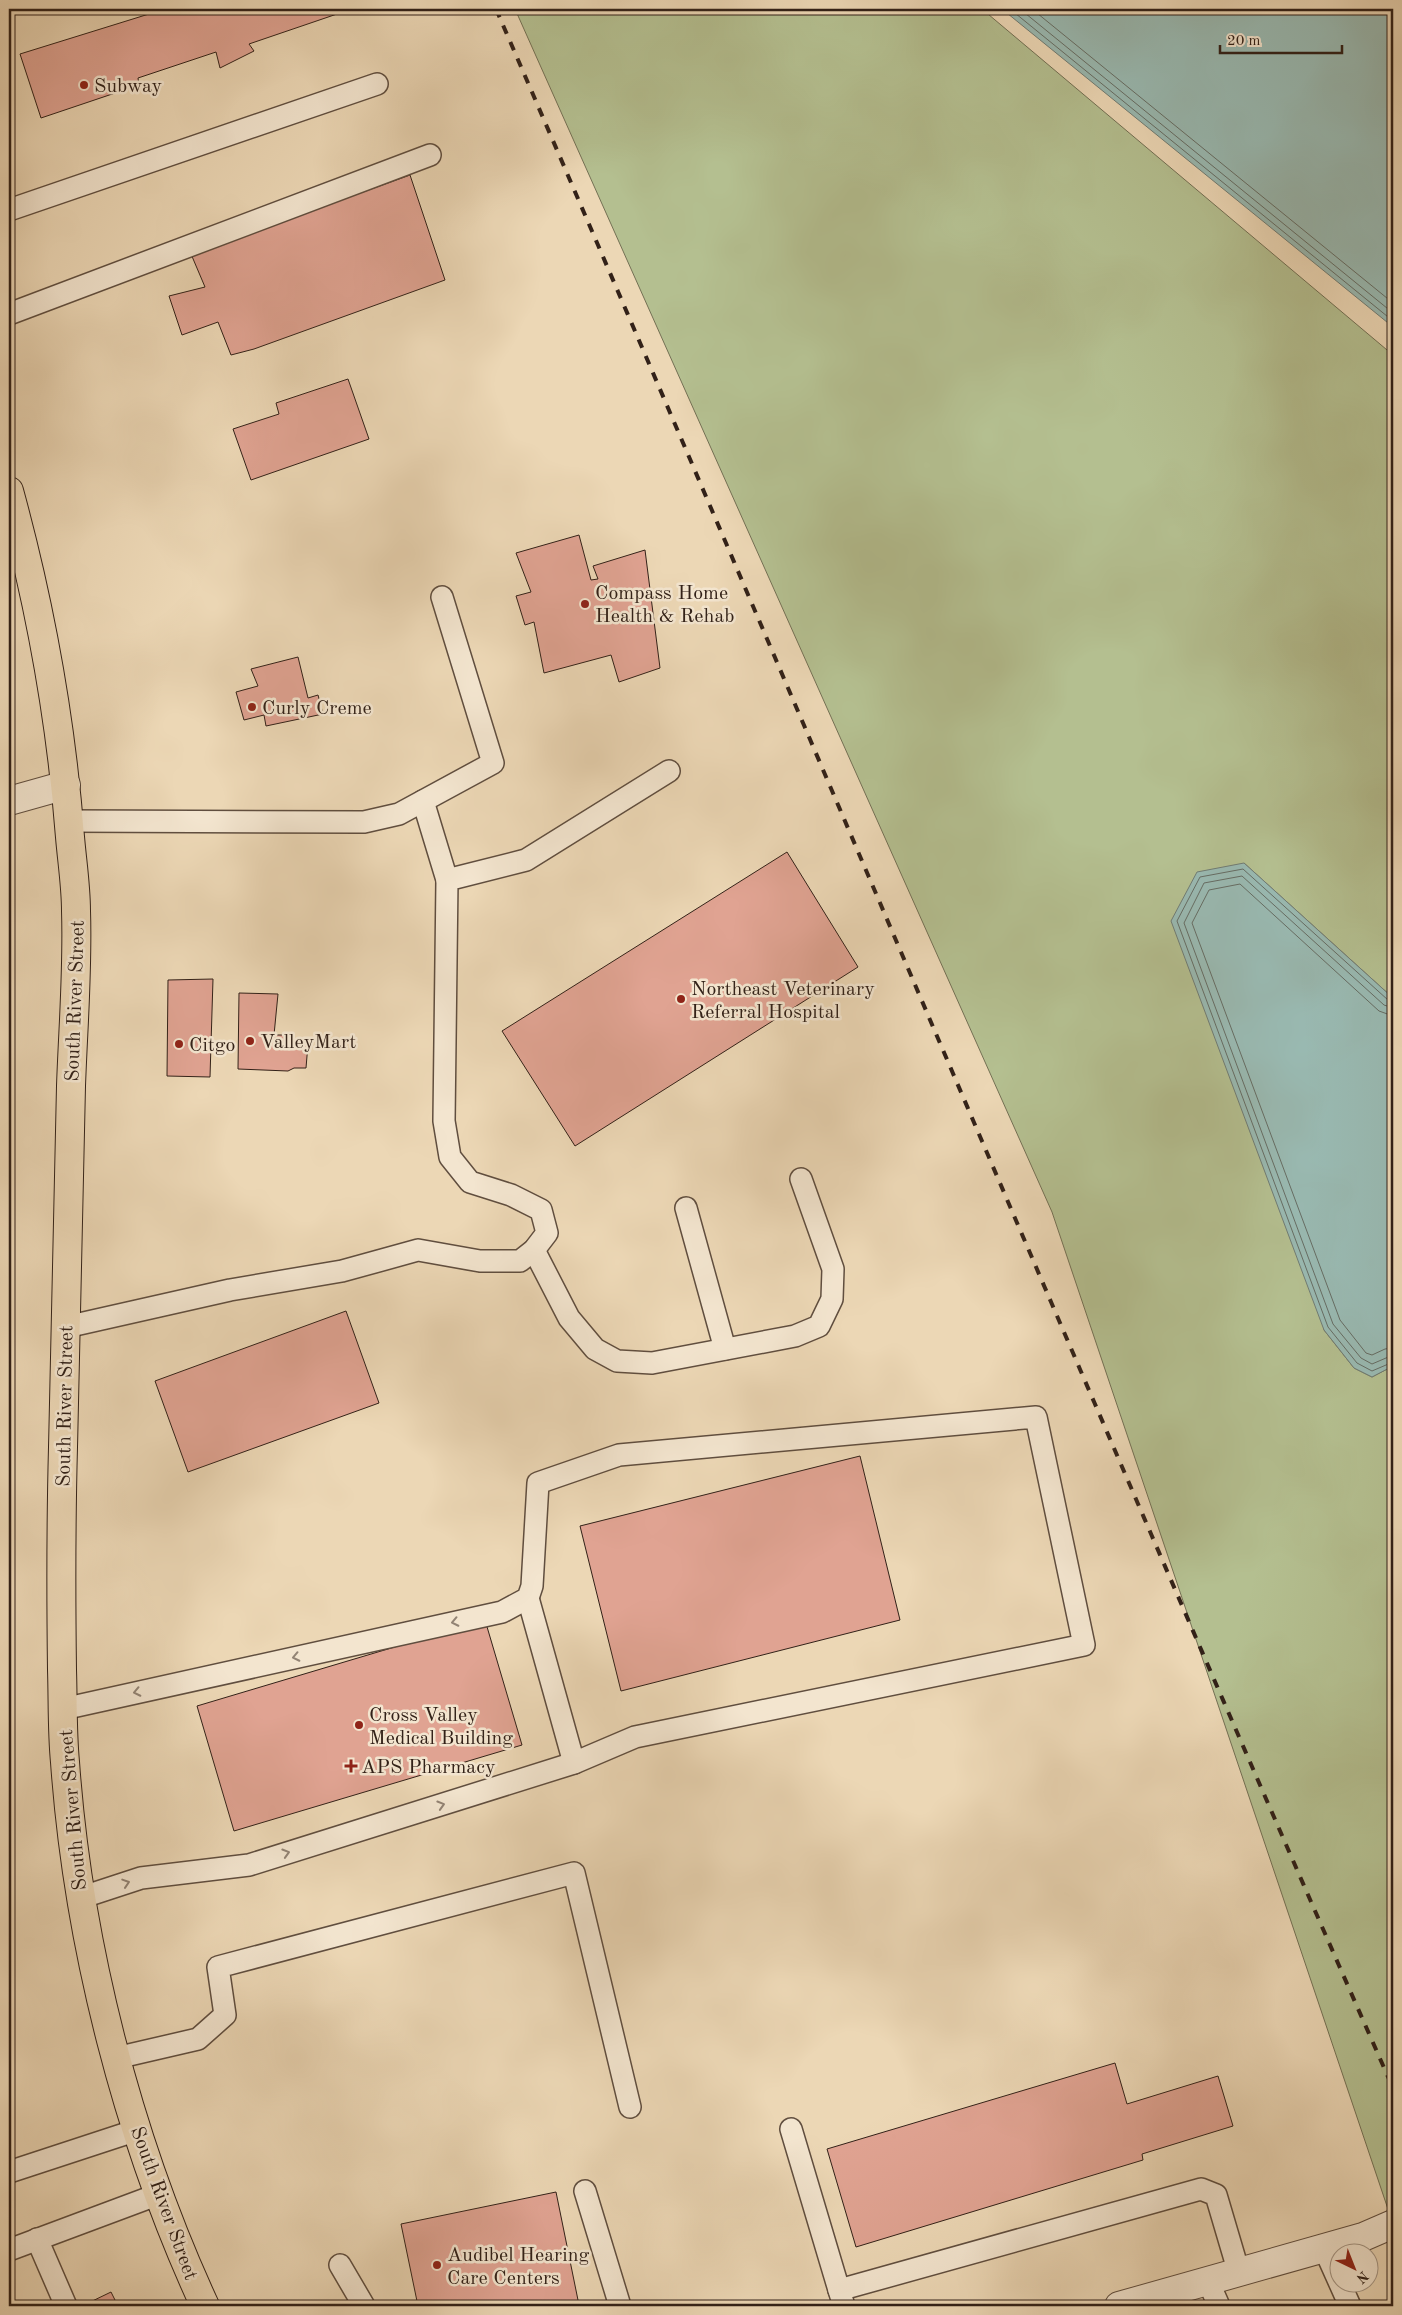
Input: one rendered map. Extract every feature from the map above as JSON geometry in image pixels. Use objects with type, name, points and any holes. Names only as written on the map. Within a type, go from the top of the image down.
[{"type":"main road","name":"South River Street","points":[[9,491],[26,553],[53,693],[66,785],[76,910],[60,1568],[64,1760],[80,1898],[116,2058],[137,2130],[159,2194],[188,2270],[205,2306]]},
{"type":"street","points":[[9,801],[66,785]]},
{"type":"street","points":[[1118,2306],[1363,2238],[1393,2224]]},
{"type":"lane","points":[[9,210],[377,84]]},
{"type":"lane","points":[[9,314],[430,155]]},
{"type":"lane","points":[[69,821],[364,822],[399,814],[492,763],[442,597]]},
{"type":"lane","points":[[447,880],[526,860],[669,771]]},
{"type":"lane","points":[[66,1327],[230,1290],[342,1271],[418,1250],[480,1260],[520,1261],[534,1250],[547,1233],[541,1210],[511,1195],[470,1182],[450,1157],[444,1121],[447,880],[423,801]]},
{"type":"lane","points":[[534,1250],[569,1318],[595,1349],[617,1361],[652,1362],[795,1336],[819,1326],[832,1299],[833,1269],[801,1179]]},
{"type":"lane","points":[[686,1208],[726,1349]]},
{"type":"lane","points":[[80,1898],[141,1878],[249,1864],[574,1763],[635,1737],[1084,1645],[1036,1417],[619,1455],[538,1483],[532,1586],[528,1598],[574,1763]]},
{"type":"lane","points":[[63,1709],[502,1612],[528,1598]]},
{"type":"lane","points":[[116,2058],[198,2039],[225,2015],[218,1967],[574,1873],[630,2107]]},
{"type":"lane","points":[[791,2129],[842,2298],[1201,2189],[1216,2195],[1239,2273]]},
{"type":"lane","points":[[9,2172],[137,2130]]},
{"type":"lane","points":[[585,2191],[620,2306]]},
{"type":"lane","points":[[9,2250],[159,2194]]},
{"type":"lane","points":[[37,2239],[66,2306]]},
{"type":"lane","points":[[1324,2248],[1350,2306]]},
{"type":"lane","points":[[340,2265],[364,2306]]},
{"type":"lane","points":[[1208,2281],[1219,2306]]},
{"type":"green space","points":[[515,9],[982,9],[1393,355],[1393,998],[1244,863],[1324,1330],[1354,1368],[1372,1377],[1393,1366],[1393,2224],[1052,1212]]},
{"type":"water","points":[[1002,9],[1393,9],[1393,327]]},
{"type":"water","points":[[1244,863],[1393,998],[1393,1366],[1372,1377],[1354,1368],[1324,1330],[1171,921],[1197,872]]},
{"type":"building","points":[[165,9],[336,9],[337,14],[249,44],[254,51],[220,68],[216,52],[138,78],[139,85],[41,118],[20,54]]},
{"type":"building","points":[[410,175],[445,280],[254,349],[231,355],[218,322],[182,335],[169,296],[205,287],[191,254]]},
{"type":"building","points":[[348,379],[369,439],[251,480],[233,429],[279,414],[276,403]]},
{"type":"building","name":"Compass Home Health & Rehab","points":[[579,535],[591,580],[598,579],[593,566],[645,550],[660,668],[619,682],[611,655],[544,673],[534,622],[525,625],[516,596],[531,592],[516,553]]},
{"type":"building","points":[[298,657],[308,698],[318,695],[323,714],[266,726],[264,715],[244,720],[236,692],[258,686],[251,669]]},
{"type":"building","name":"Northeast Veterinary Referral Hospital","points":[[787,852],[858,967],[575,1146],[502,1031]]},
{"type":"building","points":[[213,979],[210,1077],[167,1076],[168,980]]},
{"type":"building","points":[[239,993],[278,994],[274,1035],[291,1035],[291,1046],[308,1044],[306,1068],[294,1068],[288,1071],[238,1069]]},
{"type":"building","points":[[9,1240],[10,1240],[9,1297]]},
{"type":"building","points":[[9,1298],[12,1302],[9,1329]]},
{"type":"building","points":[[346,1311],[379,1403],[188,1472],[155,1381]]},
{"type":"building","points":[[860,1456],[900,1620],[621,1691],[580,1526]]},
{"type":"building","name":"Cross Valley Medical Building","points":[[485,1620],[522,1745],[234,1831],[197,1706]]},
{"type":"building","points":[[1115,2063],[1127,2104],[1218,2076],[1233,2126],[1142,2154],[1143,2160],[856,2247],[827,2149]]},
{"type":"building","points":[[556,2192],[579,2305],[418,2306],[401,2224]]},
{"type":"building","points":[[111,2292],[118,2306],[82,2306]]},
{"type":"railway","points":[[496,9],[1166,1569],[1393,2088]]},
{"type":"place","name":"Subway","points":[[84,85]]},
{"type":"place","name":"Compass Home Health & Rehab","points":[[585,604]]},
{"type":"place","name":"Curly Creme","points":[[252,707]]},
{"type":"place","name":"Northeast Veterinary Referral Hospital","points":[[681,999]]},
{"type":"place","name":"ValleyMart","points":[[250,1041]]},
{"type":"place","name":"Citgo","points":[[179,1044]]},
{"type":"place","name":"Cross Valley Medical Building","points":[[359,1725]]},
{"type":"place","name":"APS Pharmacy","points":[[351,1766]]},
{"type":"place","name":"Audibel Hearing Care Centers","points":[[437,2265]]}]
